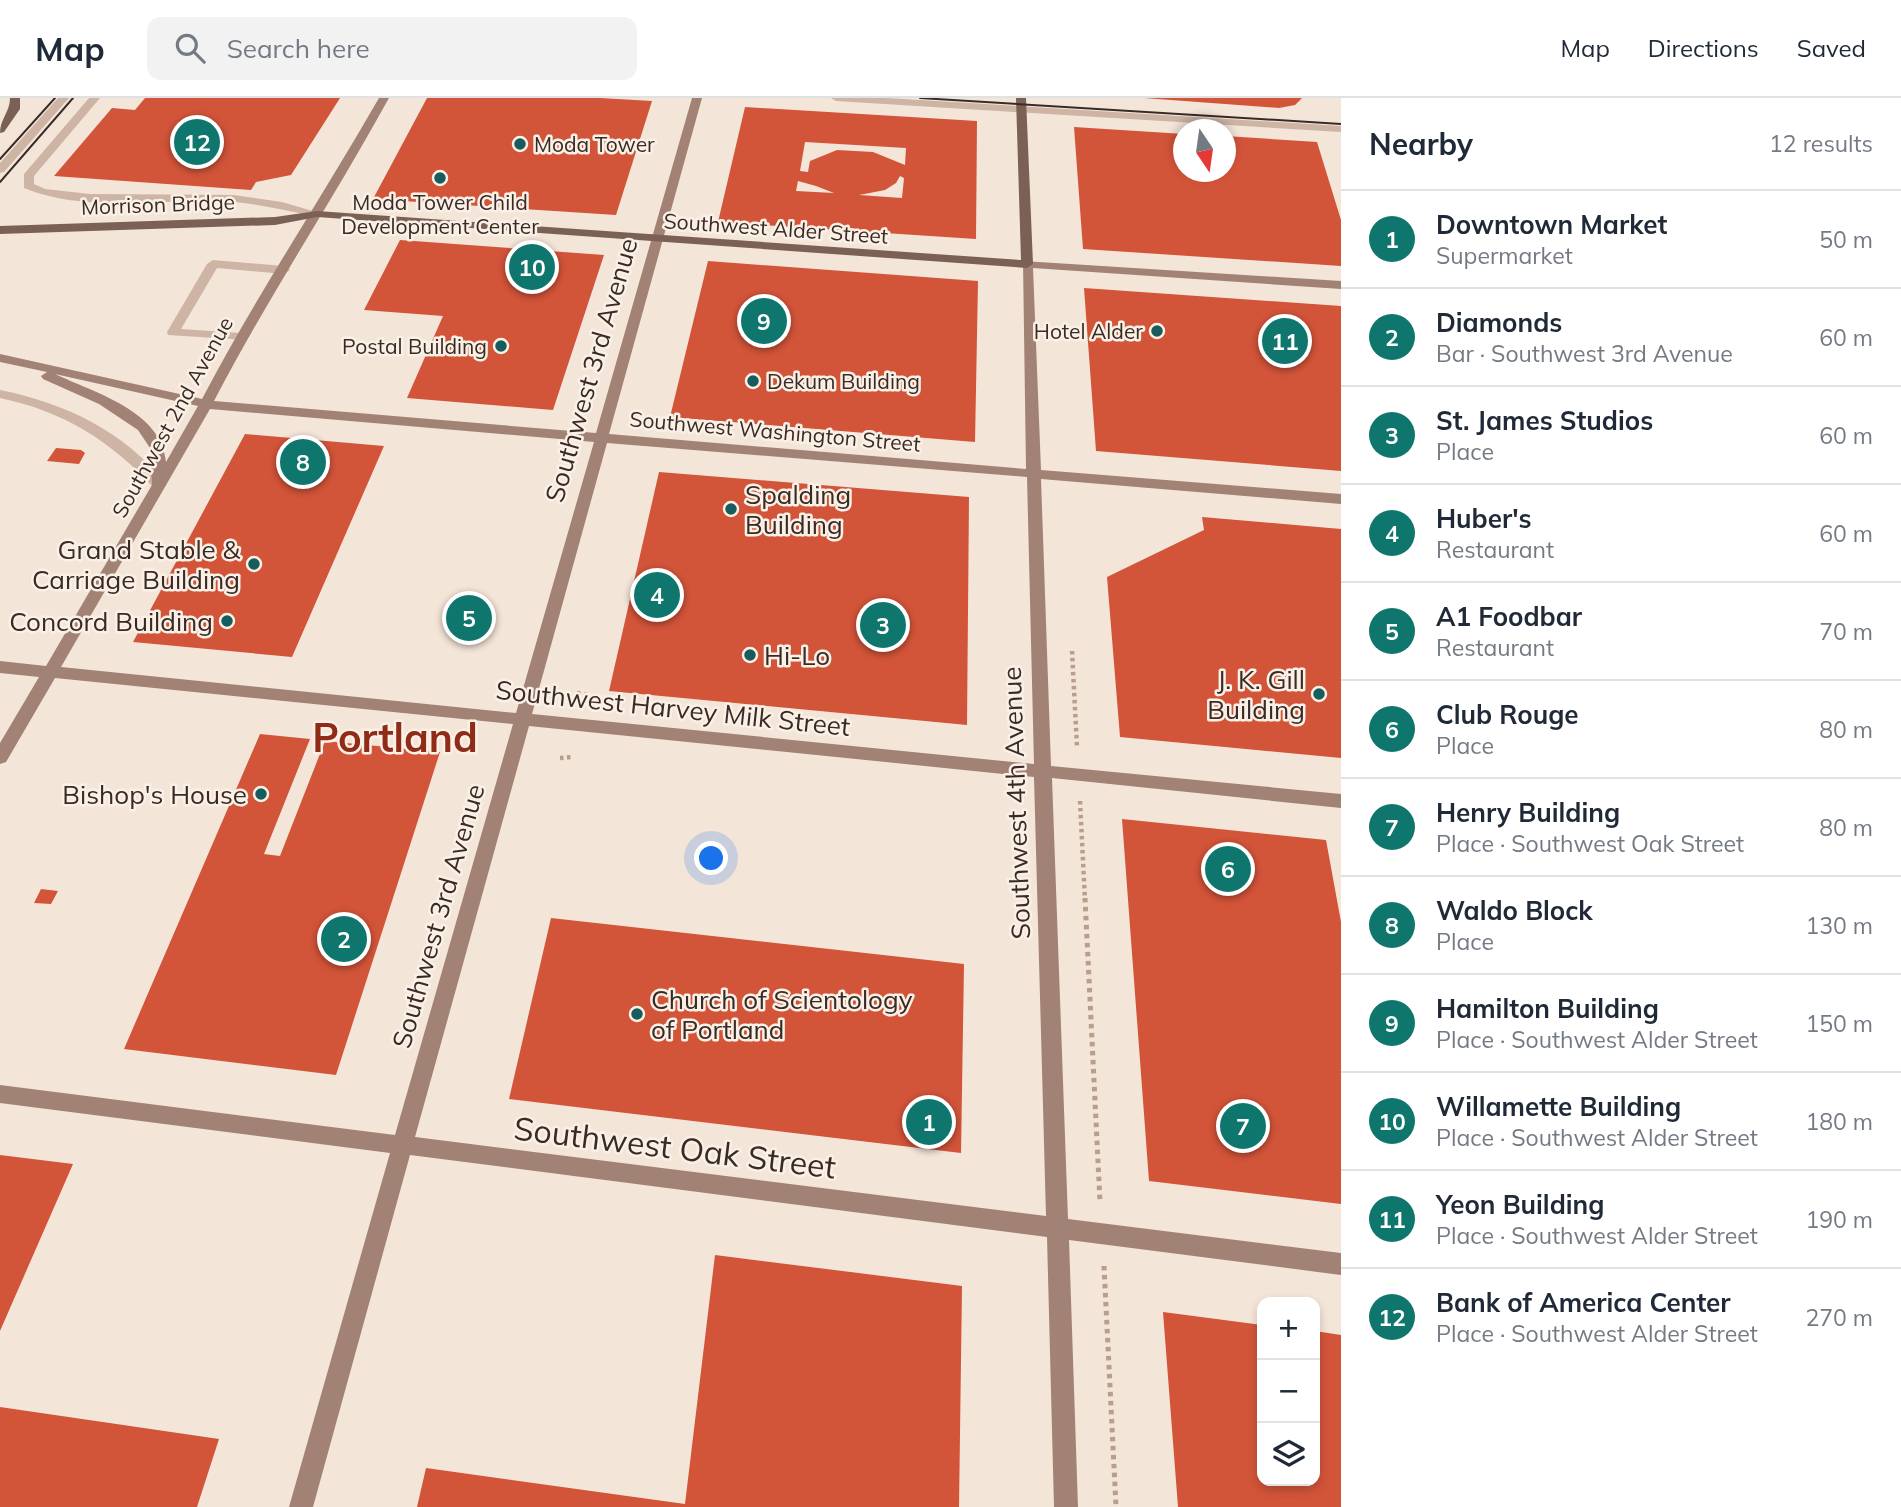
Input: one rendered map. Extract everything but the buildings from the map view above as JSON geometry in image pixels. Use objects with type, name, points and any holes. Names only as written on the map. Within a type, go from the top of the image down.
[{"type":"main road","points":[[2,127],[15,109],[15,98]]},
{"type":"main road","name":"Southwest 2nd Avenue","points":[[0,758],[206,404],[241,337],[317,215],[384,98]]},
{"type":"main road","name":"Southwest 3rd Avenue","points":[[301,1507],[697,98]]},
{"type":"main road","name":"Southwest 4th Avenue","points":[[1021,104],[1066,1507]]},
{"type":"main road","name":"Morrison Bridge","points":[[0,230],[275,221],[317,215]]},
{"type":"main road","name":"Southwest Alder Street","points":[[317,215],[1341,285]]},
{"type":"main road","points":[[0,358],[206,404]]},
{"type":"main road","points":[[20,363],[110,406],[153,438],[157,451],[159,485]]},
{"type":"main road","name":"Southwest Washington Street","points":[[206,404],[1341,499]]},
{"type":"main road","name":"Southwest Harvey Milk Street","points":[[0,667],[1341,801]]},
{"type":"main road","name":"Southwest Oak Street","points":[[0,1094],[1341,1264]]},
{"type":"street","points":[[0,170],[64,98]]},
{"type":"street","name":"Southwest Alder Street","points":[[94,98],[28,176],[28,186],[42,192],[241,199],[282,205],[317,215]]},
{"type":"street","points":[[836,98],[1021,104],[1341,128]]},
{"type":"street","points":[[241,337],[173,332],[212,264],[284,270]]},
{"type":"street","points":[[0,394],[75,417],[110,436],[136,457],[159,485]]},
{"type":"path","points":[[577,693],[587,693]]},
{"type":"path","points":[[560,758],[572,757]]},
{"type":"tram line","points":[[0,159],[55,98]]},
{"type":"tram line","points":[[0,182],[73,98]]},
{"type":"tram line","points":[[920,98],[1341,124]]},
{"type":"place","name":"Bank of America Center","points":[[197,142]]},
{"type":"place","name":"Moda Tower","points":[[520,144]]},
{"type":"place","name":"Moda Tower Child Development Center","points":[[440,178]]},
{"type":"place","name":"Willamette Building","points":[[532,267]]},
{"type":"place","name":"Hamilton Building","points":[[764,321]]},
{"type":"place","name":"Hotel Alder","points":[[1157,331]]},
{"type":"place","name":"Yeon Building","points":[[1285,341]]},
{"type":"place","name":"Postal Building","points":[[501,346]]},
{"type":"place","name":"Dekum Building","points":[[753,381]]},
{"type":"place","name":"Waldo Block","points":[[303,462]]},
{"type":"place","name":"Spalding Building","points":[[731,509]]},
{"type":"place","name":"Grand Stable & Carriage Building","points":[[254,564]]},
{"type":"place","name":"Huber's","points":[[657,595]]},
{"type":"place","name":"A1 Foodbar","points":[[469,618]]},
{"type":"place","name":"Concord Building","points":[[227,621]]},
{"type":"place","name":"St. James Studios","points":[[883,625]]},
{"type":"place","name":"Hi-Lo","points":[[750,655]]},
{"type":"place","name":"J. K. Gill Building","points":[[1319,694]]},
{"type":"place","name":"Bishop's House","points":[[261,794]]},
{"type":"place","name":"Club Rouge","points":[[1228,869]]},
{"type":"place","name":"Diamonds","points":[[344,939]]},
{"type":"place","name":"Church of Scientology of Portland","points":[[637,1014]]},
{"type":"place","name":"Downtown Market","points":[[929,1122]]},
{"type":"place","name":"Henry Building","points":[[1243,1126]]},
{"type":"district","name":"Portland","points":[[395,737]]}]
